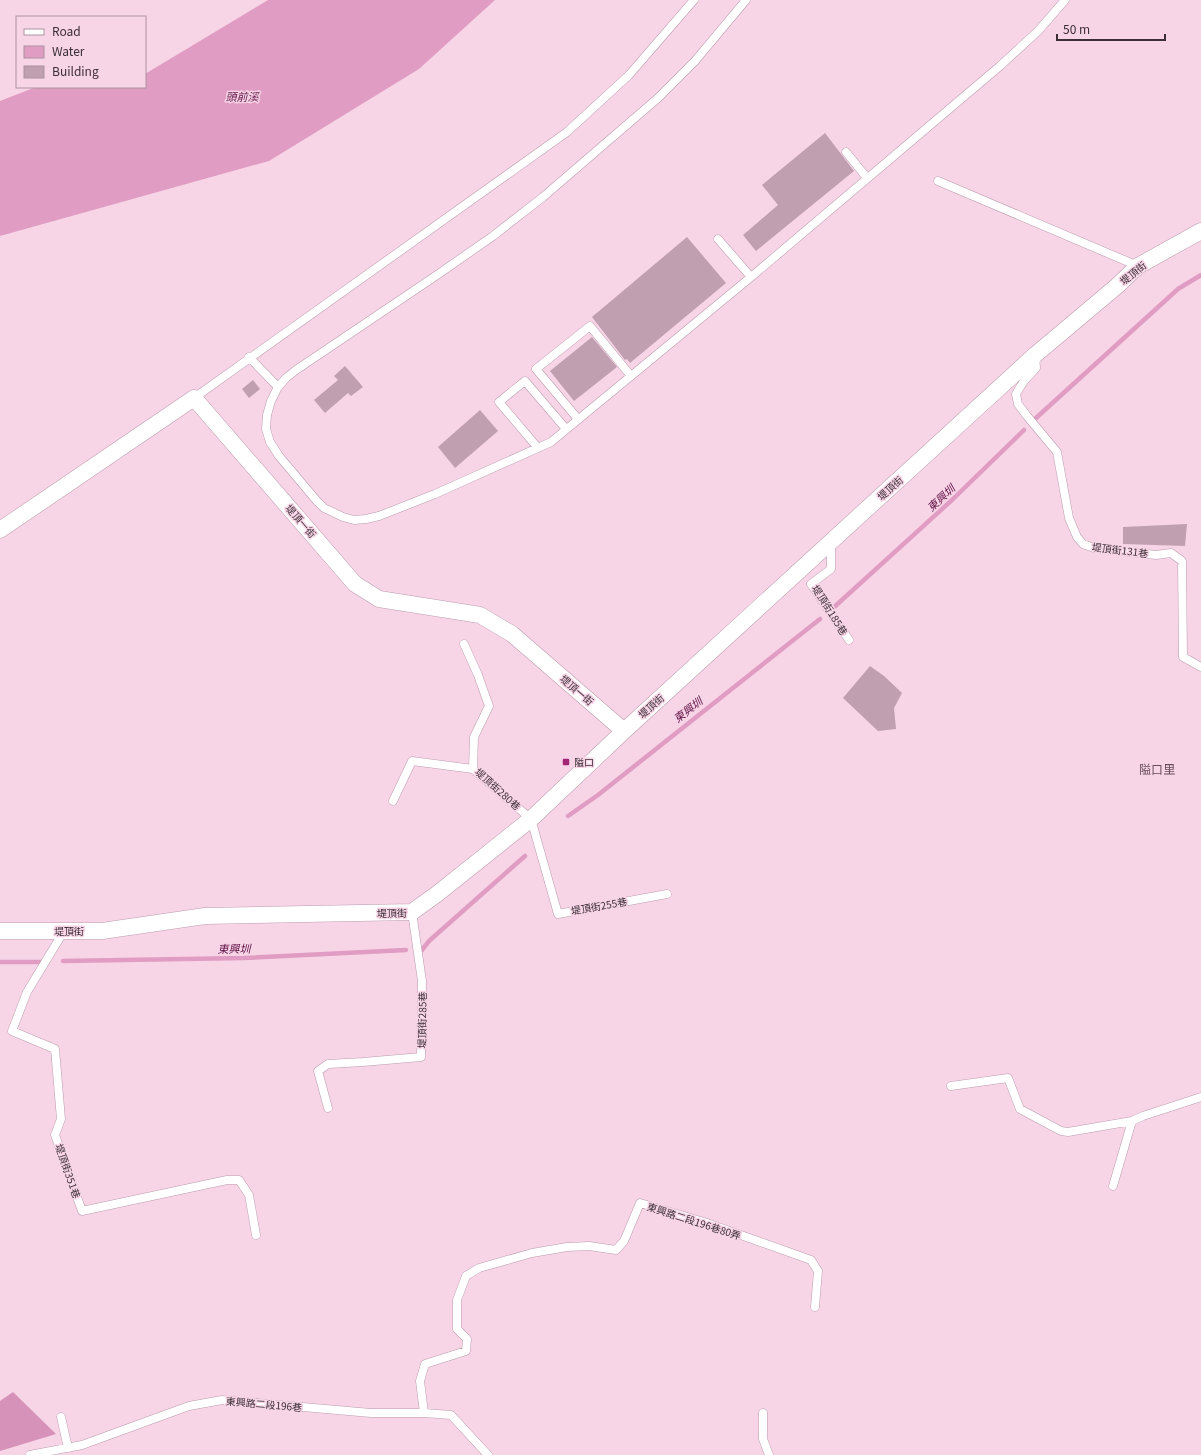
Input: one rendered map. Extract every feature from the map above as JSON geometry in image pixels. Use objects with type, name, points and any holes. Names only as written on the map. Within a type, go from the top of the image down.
[{"type":"street","name":"堤頂街","points":[[0,930],[102,931],[205,916],[412,912],[437,894],[531,819],[624,731],[1035,355],[1117,286],[1138,266],[1201,230]]},
{"type":"street","points":[[0,530],[194,398]]},
{"type":"street","name":"堤頂一街","points":[[194,398],[355,584],[379,599],[480,615],[512,634],[624,731]]},
{"type":"lane","points":[[194,398],[249,357],[567,132],[629,75],[694,0]]},
{"type":"lane","points":[[746,0],[695,61],[658,98],[543,197],[438,276],[296,370],[278,387],[271,401],[267,415],[266,429],[270,442],[279,456],[324,508],[343,517],[354,520],[379,516],[435,494],[551,442],[751,277],[1000,66],[1038,31],[1065,0]]},
{"type":"lane","points":[[846,152],[867,178]]},
{"type":"lane","points":[[938,181],[1138,266]]},
{"type":"lane","points":[[718,239],[751,277]]},
{"type":"lane","points":[[578,419],[536,369],[590,326],[631,376]]},
{"type":"lane","name":"堤頂街131巷","points":[[1035,355],[1036,368],[1024,381],[1016,394],[1018,404],[1057,452],[1069,518],[1077,537],[1083,544],[1094,548],[1156,555],[1171,553],[1182,561],[1183,657],[1201,668]]},
{"type":"lane","points":[[249,357],[278,387]]},
{"type":"lane","points":[[538,448],[499,402],[525,381],[566,430]]},
{"type":"lane","name":"堤頂街185巷","points":[[831,542],[831,569],[811,584],[849,640]]},
{"type":"lane","name":"堤頂街280巷","points":[[464,644],[478,675],[489,706],[474,737],[473,769],[531,819]]},
{"type":"lane","points":[[393,801],[412,761],[473,769]]},
{"type":"lane","name":"堤頂街255巷","points":[[531,819],[558,914],[667,894]]},
{"type":"lane","name":"堤頂街285巷","points":[[328,1108],[318,1071],[328,1064],[421,1057],[422,982],[412,912]]},
{"type":"lane","name":"堤頂街351巷","points":[[64,931],[27,992],[12,1031],[55,1049],[61,1119],[55,1135],[82,1210],[227,1180],[239,1180],[249,1195],[256,1235]]},
{"type":"lane","points":[[951,1086],[1008,1078],[1020,1109],[1061,1131],[1068,1132],[1132,1121],[1201,1097]]},
{"type":"lane","points":[[1113,1186],[1132,1121]]},
{"type":"lane","name":"東興路二段196巷80弄","points":[[424,1413],[420,1381],[426,1364],[466,1351],[467,1339],[457,1329],[457,1300],[466,1276],[479,1268],[532,1253],[567,1247],[588,1246],[616,1250],[624,1242],[640,1203],[704,1222],[811,1260],[818,1271],[815,1307]]},
{"type":"lane","name":"東興路二段196巷","points":[[30,1455],[82,1445],[189,1406],[222,1400],[371,1413],[424,1413],[451,1415],[488,1455]]},
{"type":"lane","points":[[763,1413],[764,1439],[768,1455]]},
{"type":"lane","points":[[61,1417],[68,1448]]},
{"type":"shaded area","points":[[13,1392],[56,1434],[0,1451],[0,1401]]},
{"type":"water","name":"頭前溪","points":[[268,0],[495,0],[419,69],[269,161],[0,236],[0,101],[33,88],[146,88],[146,73]]},
{"type":"building","points":[[825,133],[854,171],[756,251],[743,235],[778,205],[762,185]]},
{"type":"building","points":[[687,237],[726,283],[630,363],[627,359],[625,360],[592,317]]},
{"type":"building","points":[[592,337],[617,367],[574,401],[550,371]]},
{"type":"building","points":[[345,366],[363,387],[351,396],[348,393],[325,413],[314,400],[338,380],[334,376]]},
{"type":"building","points":[[253,380],[260,389],[249,398],[242,389]]},
{"type":"building","points":[[480,410],[498,431],[455,468],[438,447]]},
{"type":"building","points":[[1187,524],[1185,546],[1123,544],[1123,527]]},
{"type":"building","points":[[870,666],[884,676],[902,693],[894,708],[896,729],[878,731],[843,698]]},
{"type":"waterway","name":"東興圳","points":[[1036,418],[1178,289],[1201,275]]},
{"type":"waterway","name":"東興圳","points":[[832,609],[952,500],[1024,430]]},
{"type":"waterway","name":"東興圳","points":[[568,816],[598,795],[820,619]]},
{"type":"waterway","name":"東興圳","points":[[422,950],[429,941],[525,856]]},
{"type":"waterway","name":"東興圳","points":[[63,961],[244,958],[406,950]]},
{"type":"waterway","name":"東興圳","points":[[0,962],[46,962]]},
{"type":"place","name":"隘口","points":[[566,762]]},
{"type":"district","name":"隘口里","points":[[1157,770]]}]
